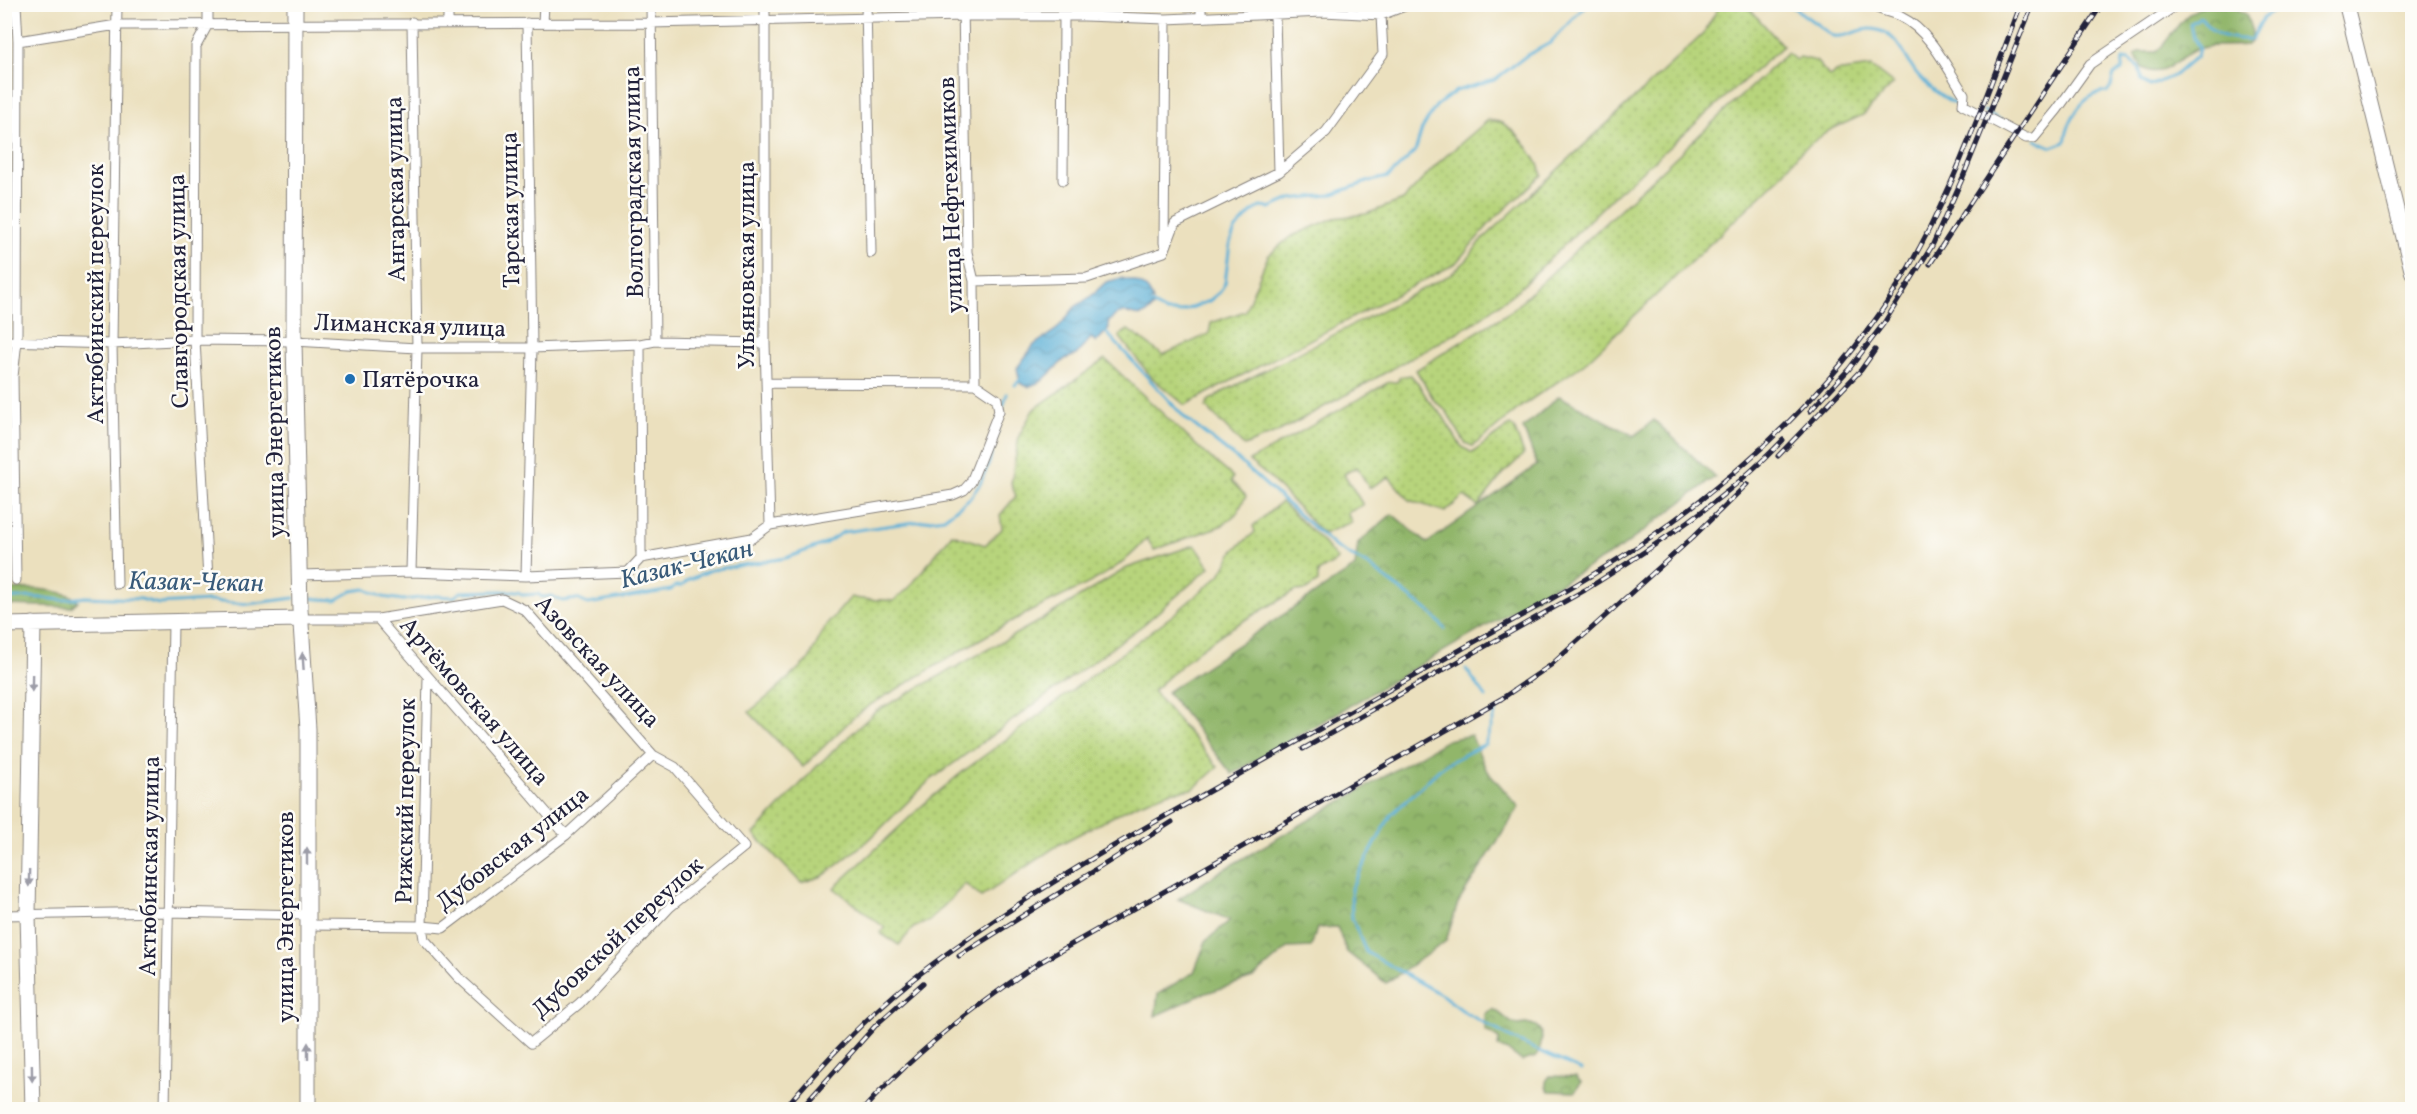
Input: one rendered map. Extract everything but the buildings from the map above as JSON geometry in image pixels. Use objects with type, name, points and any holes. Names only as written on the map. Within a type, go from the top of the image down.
[{"type":"main road","name":"улица Энергетиков","points":[[295,4],[294,341],[300,614],[308,729],[308,1110]]},
{"type":"main road","points":[[2346,4],[2412,272]]},
{"type":"main road","name":"Азовская улица","points":[[4,625],[173,623],[300,614]]},
{"type":"main road","points":[[33,624],[28,915],[33,1110]]},
{"type":"street","points":[[16,4],[18,41],[17,340],[13,377],[16,580]]},
{"type":"street","name":"Актюбинский переулок","points":[[117,4],[112,344],[117,584]]},
{"type":"street","name":"Славгородская улица","points":[[208,4],[208,24],[196,46],[195,340],[208,579]]},
{"type":"street","points":[[448,4],[448,23]]},
{"type":"street","points":[[543,23],[544,4]]},
{"type":"street","name":"Волгоградская улица","points":[[651,4],[655,341]]},
{"type":"street","name":"Ульяновская улица","points":[[765,4],[765,343],[770,525]]},
{"type":"street","points":[[866,4],[871,253]]},
{"type":"street","name":"улица Нефтехимиков","points":[[963,4],[967,252],[974,281],[975,384]]},
{"type":"street","points":[[1084,4],[1084,16]]},
{"type":"street","points":[[1201,4],[1201,17]]},
{"type":"street","points":[[18,41],[117,25],[412,22],[650,23],[866,20],[964,16],[1166,19],[1275,15],[1323,8],[1381,15],[1410,4]]},
{"type":"street","points":[[1870,4],[1876,9],[1901,17],[1924,35],[1964,94],[1963,105],[2026,138],[2034,138],[2090,64],[2178,4]]},
{"type":"street","points":[[1275,15],[1279,172]]},
{"type":"street","points":[[1164,252],[1175,223],[1279,172],[1326,132],[1383,54],[1381,15]]},
{"type":"street","points":[[1063,180],[1064,17]]},
{"type":"street","points":[[1164,252],[1166,19]]},
{"type":"street","name":"Ангарская улица","points":[[411,572],[417,348],[412,22]]},
{"type":"street","name":"Тарская улица","points":[[526,576],[532,348],[527,23]]},
{"type":"street","points":[[974,281],[1087,278],[1164,252]]},
{"type":"street","name":"Лиманская улица","points":[[4,341],[112,344],[195,340],[294,341],[417,348],[532,348],[640,344],[655,341],[765,343]]},
{"type":"street","points":[[640,344],[641,558]]},
{"type":"street","points":[[300,579],[411,572],[526,576],[628,572],[641,558],[752,538],[770,525],[953,495],[964,490],[972,482],[999,411],[997,399],[975,384],[766,383]]},
{"type":"street","name":"Азовская улица","points":[[300,614],[378,619],[502,599],[525,610],[653,755],[675,767],[744,848]]},
{"type":"street","name":"Артёмовская улица","points":[[378,619],[566,835]]},
{"type":"street","name":"Актюбинская улица","points":[[165,1110],[173,623]]},
{"type":"street","name":"Рижский переулок","points":[[422,926],[428,677]]},
{"type":"street","name":"Дубовская улица","points":[[4,915],[168,912],[442,928],[566,835],[653,755]]},
{"type":"street","name":"Дубовской переулок","points":[[422,926],[424,939],[458,976],[531,1043],[580,1003],[670,907],[744,848]]},
{"type":"green space","points":[[1723,5],[1746,5],[1783,46],[1616,194],[1519,289],[1475,322],[1278,432],[1244,446],[1206,407],[1208,401],[1221,393],[1450,275],[1467,260],[1479,243],[1703,34],[1717,10]]},
{"type":"green space","points":[[2208,5],[2231,6],[2246,14],[2252,32],[2251,42],[2247,45],[2212,46],[2199,49],[2157,72],[2142,68],[2135,55],[2140,52],[2156,52],[2184,18]]},
{"type":"green space","points":[[1787,53],[1796,60],[1800,57],[1816,61],[1830,77],[1835,72],[1871,67],[1893,84],[1863,115],[1830,130],[1800,152],[1777,180],[1587,361],[1525,403],[1478,442],[1472,446],[1465,443],[1447,412],[1434,400],[1416,370],[1511,311]]},
{"type":"green space","points":[[1488,120],[1502,123],[1521,139],[1532,153],[1542,175],[1491,222],[1455,264],[1185,405],[1152,378],[1119,336],[1128,330],[1163,355],[1209,334],[1211,323],[1245,311],[1268,256],[1290,237],[1334,218],[1366,214],[1403,200],[1439,162]]},
{"type":"green space","points":[[1105,359],[1233,477],[1231,481],[1246,496],[1237,513],[1223,525],[1154,550],[1147,538],[1134,552],[1103,575],[997,629],[870,705],[853,718],[803,767],[749,712],[809,659],[825,627],[851,597],[893,601],[908,589],[952,534],[985,545],[1002,529],[1000,515],[1016,496],[1011,484],[1019,436],[1033,410]]},
{"type":"green space","points":[[1410,375],[1443,416],[1461,446],[1472,453],[1510,425],[1514,428],[1524,454],[1503,474],[1478,506],[1464,496],[1445,512],[1409,500],[1389,477],[1369,488],[1357,467],[1344,474],[1363,505],[1347,513],[1352,522],[1323,534],[1270,478],[1249,461],[1389,382],[1397,382],[1400,377]]},
{"type":"green space","points":[[1559,396],[1634,436],[1654,420],[1715,477],[1621,548],[1232,774],[1167,692],[1355,567],[1358,543],[1392,514],[1427,543],[1537,465],[1523,428]]},
{"type":"green space","points":[[1281,502],[1319,538],[1338,560],[1318,572],[1318,582],[1306,590],[1295,591],[1226,631],[1195,653],[1153,691],[1218,767],[1193,789],[1169,792],[1135,805],[1060,844],[981,897],[965,884],[929,921],[913,928],[899,945],[880,933],[885,928],[834,888],[925,803],[961,773],[1173,615],[1220,575],[1234,550],[1255,532],[1253,526]]},
{"type":"green space","points":[[1195,545],[1210,567],[1143,625],[928,782],[870,839],[823,876],[801,883],[754,834],[818,765],[876,711],[1041,620],[1127,568]]},
{"type":"green space","points":[[5,583],[14,590],[48,590],[66,594],[78,601],[71,607],[5,605]]},
{"type":"green space","points":[[1471,735],[1486,769],[1519,807],[1458,903],[1446,941],[1386,983],[1347,952],[1337,927],[1317,928],[1311,947],[1288,948],[1253,978],[1203,994],[1155,1016],[1158,994],[1194,972],[1206,941],[1230,920],[1178,899],[1221,871],[1447,740]]},
{"type":"green space","points":[[1492,1009],[1514,1024],[1531,1024],[1540,1029],[1542,1038],[1536,1057],[1522,1061],[1498,1047],[1499,1039],[1485,1030],[1485,1014]]},
{"type":"green space","points":[[1550,1076],[1576,1077],[1581,1082],[1575,1092],[1549,1091],[1546,1081]]},
{"type":"water","points":[[1121,278],[1137,282],[1145,287],[1153,301],[1147,301],[1153,307],[1149,312],[1140,315],[1118,314],[1108,323],[1109,329],[1096,342],[1091,338],[1076,355],[1065,359],[1042,381],[1028,387],[1020,383],[1017,368],[1034,345],[1057,329],[1075,307],[1106,282]]},
{"type":"waterway","name":"Казак-Чекан","points":[[1146,301],[1166,312],[1180,312],[1209,301],[1220,292],[1225,283],[1230,243],[1235,230],[1252,212],[1260,207],[1270,208],[1291,199],[1330,195],[1388,177],[1415,152],[1422,129],[1436,106],[1456,91],[1494,80],[1526,56],[1550,43],[1587,4]]},
{"type":"waterway","name":"Казак-Чекан","points":[[1789,4],[1833,36],[1844,36],[1866,29],[1886,33],[1897,43],[1913,69],[1926,83],[1950,101],[1960,104]]},
{"type":"waterway","name":"Казак-Чекан","points":[[2036,140],[2052,147],[2065,142],[2069,125],[2078,109],[2090,97],[2107,92],[2114,75],[2122,70],[2123,59],[2129,60],[2139,68],[2142,81],[2150,86],[2175,75],[2197,56],[2199,48],[2190,24],[2200,17],[2218,34],[2236,39],[2252,39],[2263,18],[2284,4]]},
{"type":"waterway","name":"Казак-Чекан","points":[[1984,111],[2004,122]]},
{"type":"waterway","points":[[1105,331],[1185,418],[1237,459],[1334,546],[1368,565],[1432,614],[1445,629]]},
{"type":"waterway","name":"Казак-Чекан","points":[[1015,385],[1021,379]]},
{"type":"waterway","name":"Казак-Чекан","points":[[1002,410],[1007,394]]},
{"type":"waterway","name":"Казак-Чекан","points":[[304,598],[336,600],[352,591],[365,589],[383,597],[403,600],[436,596],[454,597],[461,592],[500,591],[518,592],[524,595],[538,594],[542,597],[552,596],[562,601],[577,599],[588,604],[671,590],[711,570],[786,558],[824,544],[843,532],[944,518],[970,498],[980,484],[989,463],[1001,416]]},
{"type":"waterway","name":"Казак-Чекан","points":[[4,599],[31,597],[63,600],[85,597],[141,599],[159,604],[208,601],[249,604],[294,598]]},
{"type":"waterway","points":[[1466,669],[1486,697]]},
{"type":"waterway","points":[[1496,712],[1485,744],[1444,765],[1391,815],[1351,888],[1352,918],[1366,952],[1515,1040],[1581,1070]]},
{"type":"railway","points":[[783,1110],[834,1052],[890,998],[930,966],[998,918],[1141,830],[1595,574],[1672,522],[1737,470],[1768,442],[1826,381],[1878,316],[1901,280],[1922,243],[1959,164],[2021,4]]},
{"type":"railway","points":[[1810,411],[1849,369],[1884,323],[1932,246],[1963,177],[2033,4]]},
{"type":"railway","points":[[1930,264],[2102,4]]},
{"type":"railway","points":[[1778,456],[1861,370],[1875,350]]},
{"type":"railway","points":[[1303,749],[1585,590],[1689,521],[1738,483],[1783,440]]},
{"type":"railway","points":[[863,1110],[905,1067],[937,1039],[1037,964],[1501,699],[1551,665],[1693,537],[1747,484]]},
{"type":"railway","points":[[959,956],[1172,822]]},
{"type":"railway","points":[[800,1110],[877,1024],[923,983]]},
{"type":"place","name":"Пятёрочка","points":[[350,379]]}]
